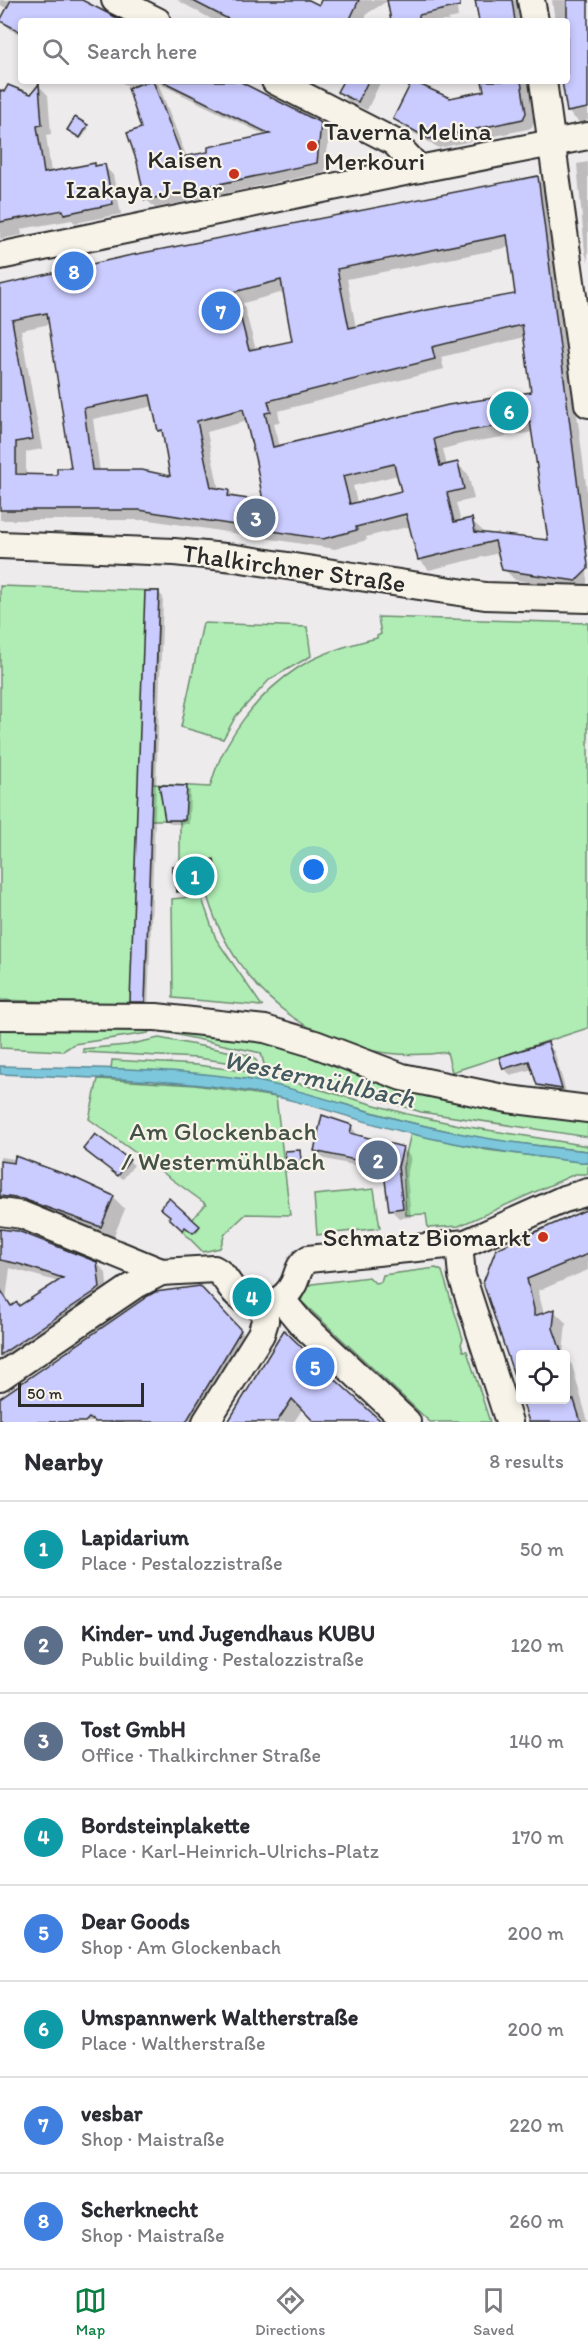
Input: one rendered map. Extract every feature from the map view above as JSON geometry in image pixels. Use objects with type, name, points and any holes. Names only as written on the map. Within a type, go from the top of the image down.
[{"type":"street","points":[[115,0],[151,18]]},
{"type":"street","points":[[531,0],[534,18]]},
{"type":"street","points":[[281,84],[394,142],[419,169]]},
{"type":"street","points":[[543,84],[587,393]]},
{"type":"street","points":[[0,256],[588,136]]},
{"type":"street","name":"Thalkirchner Straße","points":[[0,545],[156,550],[235,558],[485,596],[588,599]]},
{"type":"street","points":[[0,1016],[156,1017],[265,1029],[315,1044],[402,1077],[508,1099],[588,1109]]},
{"type":"street","points":[[206,1422],[261,1334],[273,1302],[293,1285],[301,1264],[311,1258],[459,1244],[481,1238],[564,1199],[588,1192]]},
{"type":"street","points":[[0,1212],[22,1215],[161,1272]]},
{"type":"street","points":[[459,1244],[461,1270],[509,1422]]},
{"type":"street","points":[[0,1377],[132,1287],[161,1272],[211,1269],[220,1272],[239,1297],[254,1304],[273,1302],[301,1323],[407,1422]]},
{"type":"green space","points":[[0,586],[159,591],[153,784],[210,787],[223,752],[233,735],[269,690],[299,667],[318,657],[377,638],[381,634],[378,617],[588,623],[588,1028],[452,1072],[447,1052],[405,1054],[365,1049],[328,1037],[294,1018],[264,993],[239,963],[219,928],[205,888],[177,892],[172,866],[180,864],[180,820],[151,820],[145,1005],[0,1000]]},
{"type":"green space","points":[[203,623],[307,627],[311,656],[270,679],[236,716],[223,739],[181,727]]},
{"type":"green space","points":[[201,896],[216,939],[262,1006],[173,998],[172,899]]},
{"type":"green space","points":[[0,1024],[152,1028],[148,1033],[74,1044],[63,1051],[0,1048]]},
{"type":"green space","points":[[164,1027],[215,1031],[588,1114],[588,1137],[421,1112],[317,1080],[265,1068],[261,1053],[164,1032]]},
{"type":"green space","points":[[159,1038],[253,1056],[257,1062],[255,1066],[197,1058],[83,1052],[83,1049],[127,1045]]},
{"type":"green space","points":[[112,1060],[197,1065],[265,1074],[407,1114],[469,1127],[588,1146],[588,1151],[487,1140],[404,1121],[246,1079],[111,1069]]},
{"type":"green space","name":"Am Glockenbach / Westermühlbach","points":[[98,1079],[195,1085],[276,1097],[290,1215],[246,1214],[225,1234],[220,1248],[203,1252],[182,1231],[206,1204],[89,1119]]},
{"type":"green space","points":[[411,1133],[487,1150],[588,1163],[588,1174],[575,1174],[459,1226],[428,1228],[426,1214],[406,1215],[403,1167]]},
{"type":"green space","points":[[374,1189],[380,1228],[317,1235],[314,1195]]},
{"type":"green space","points":[[436,1268],[442,1271],[463,1339],[461,1344],[463,1351],[467,1351],[490,1422],[430,1422],[301,1301],[307,1286],[312,1284],[369,1277],[375,1283],[381,1282],[383,1275]]},
{"type":"water","points":[[0,1066],[154,1070],[245,1079],[450,1131],[496,1140],[588,1151],[588,1163],[449,1142],[384,1127],[286,1099],[245,1091],[154,1081],[0,1074]]},
{"type":"building","points":[[11,0],[82,0],[117,18],[18,18],[18,30],[0,21]]},
{"type":"building","points":[[191,0],[309,0],[319,5],[321,0],[359,0],[350,18],[226,18]]},
{"type":"building","points":[[387,0],[460,0],[460,6],[419,15],[419,18],[390,18]]},
{"type":"building","points":[[475,0],[512,0],[515,18],[478,18]]},
{"type":"building","points":[[567,0],[588,0],[588,108],[567,112],[562,84],[570,84],[570,18],[567,18]]},
{"type":"building","points":[[39,84],[42,125],[37,126],[44,173],[95,163],[95,166],[105,164],[113,204],[64,214],[63,210],[0,222],[0,90],[4,92],[8,85],[31,94]]},
{"type":"building","points":[[140,84],[154,84],[182,157],[208,152],[208,147],[270,134],[168,84],[245,84],[321,123],[317,163],[145,200],[137,162],[127,133],[141,128],[128,88]]},
{"type":"building","points":[[341,84],[367,84],[358,102],[337,92]]},
{"type":"building","points":[[410,84],[419,84],[450,98],[484,91],[483,84],[521,84],[526,113],[523,119],[429,139],[393,119]]},
{"type":"building","points":[[75,117],[88,125],[80,138],[67,130]]},
{"type":"building","points":[[538,176],[588,569],[576,581],[502,570],[495,541],[418,560],[406,514],[356,527],[357,530],[323,539],[139,510],[0,510],[0,285],[127,256]],"holes":[[[507,235],[515,294],[427,310],[349,328],[337,269]],[[281,280],[292,341],[249,350],[234,292]],[[47,313],[71,468],[57,468],[57,475],[16,474],[16,442],[33,439],[12,320]],[[522,325],[531,392],[448,405],[273,447],[265,413],[271,412],[268,401],[435,359],[432,347]],[[150,395],[158,431],[162,430],[170,476],[142,470],[92,470],[84,408]],[[243,409],[263,501],[228,496],[229,490],[211,487],[197,421]],[[530,421],[548,540],[475,532],[472,518],[454,522],[447,493],[464,489],[458,462],[440,466],[434,439],[454,433]],[[394,464],[401,491],[350,504],[343,476]]]},
{"type":"building","points":[[145,591],[159,591],[145,1002],[130,1002]]},
{"type":"building","points":[[159,785],[187,786],[185,820],[165,820]]},
{"type":"building","points":[[214,859],[218,885],[177,892],[172,866]]},
{"type":"building","points":[[548,1042],[562,1089],[537,1085],[529,1061],[503,1069],[499,1057]]},
{"type":"building","points":[[322,1115],[352,1125],[350,1133],[403,1147],[398,1167],[403,1208],[389,1210],[383,1166],[314,1151]]},
{"type":"building","points":[[95,1134],[130,1160],[118,1176],[83,1149]]},
{"type":"building","points":[[300,1150],[302,1169],[287,1171],[285,1151]]},
{"type":"building","points":[[15,1156],[75,1178],[114,1196],[101,1227],[23,1199],[0,1196],[0,1161],[14,1163]]},
{"type":"building","points":[[169,1198],[200,1226],[193,1233],[185,1227],[182,1230],[160,1208]]},
{"type":"building","points":[[588,1209],[588,1254],[527,1279],[534,1316],[555,1309],[553,1328],[561,1350],[516,1350],[516,1381],[483,1283],[496,1249]]},
{"type":"building","points":[[0,1229],[18,1231],[97,1262],[100,1288],[0,1355],[0,1289],[11,1306],[17,1302],[19,1306],[63,1278],[0,1260]]},
{"type":"building","points":[[200,1286],[241,1330],[186,1422],[95,1422],[89,1418],[85,1422],[0,1422],[0,1398],[148,1296],[155,1292]]},
{"type":"building","points":[[284,1330],[382,1422],[314,1422],[292,1399],[277,1422],[228,1422]]},
{"type":"building","points":[[570,1400],[574,1400],[581,1422],[529,1422],[523,1404],[570,1404]]},
{"type":"place","name":"Taverna Melina Merkouri","points":[[312,146]]},
{"type":"place","name":"Kaisen Izakaya J-Bar","points":[[234,174]]},
{"type":"place","name":"Scherknecht","points":[[74,271]]},
{"type":"place","name":"vesbar","points":[[221,311]]},
{"type":"place","name":"Umspannwerk Waltherstraße","points":[[509,411]]},
{"type":"place","name":"Tost GmbH","points":[[256,518]]},
{"type":"place","name":"Lapidarium","points":[[195,876]]},
{"type":"place","name":"Kinder- und Jugendhaus KUBU","points":[[378,1160]]},
{"type":"place","name":"Schmatz Biomarkt","points":[[543,1237]]},
{"type":"place","name":"Bordsteinplakette","points":[[252,1297]]},
{"type":"place","name":"Dear Goods","points":[[315,1367]]},
{"type":"water label","name":"Westermühlbach","points":[[319,1079]]}]
